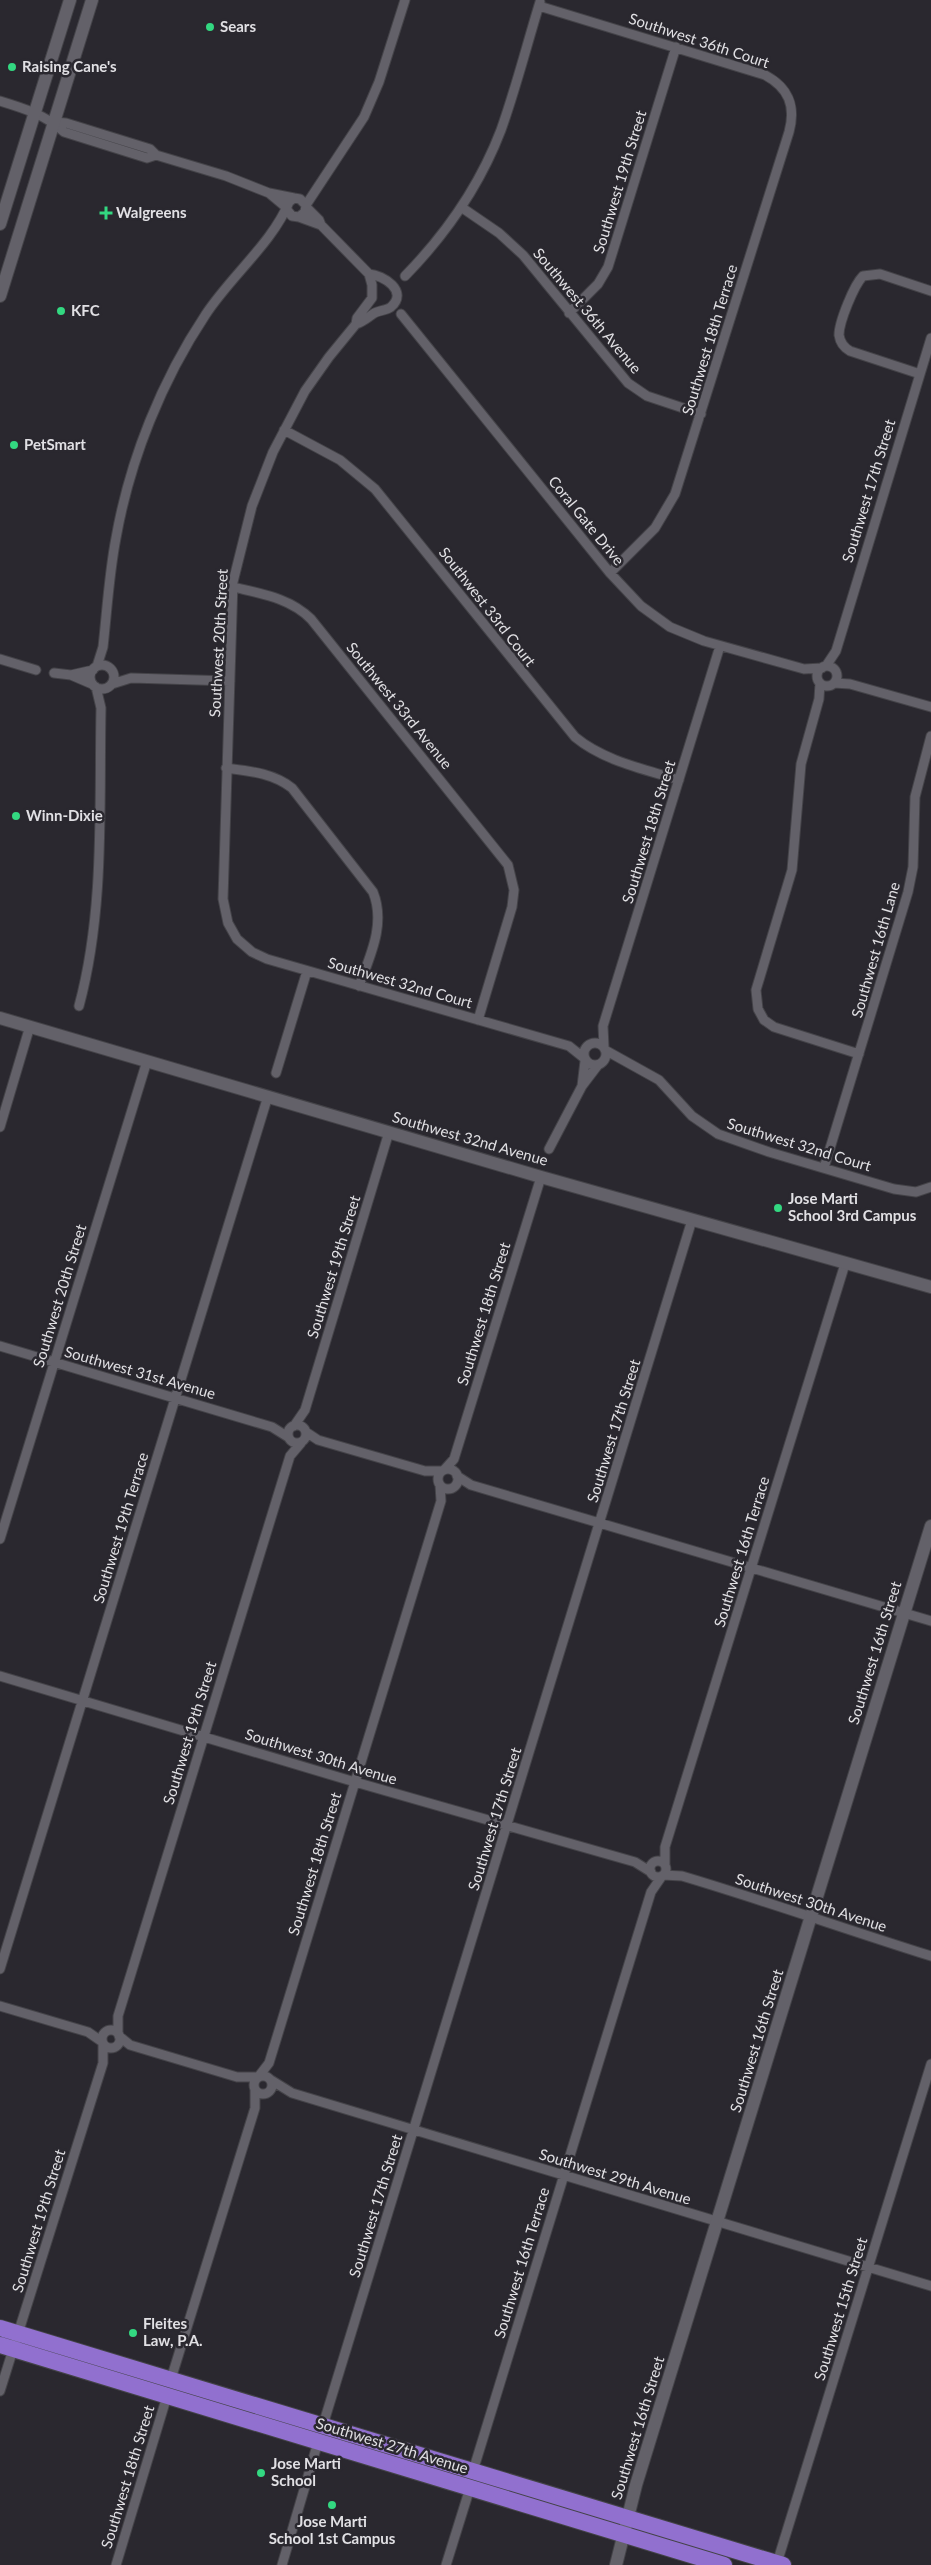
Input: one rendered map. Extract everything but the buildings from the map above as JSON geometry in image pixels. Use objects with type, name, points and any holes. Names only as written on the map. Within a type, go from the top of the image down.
[{"type":"highway","name":"Southwest 27th Avenue","points":[[0,2328],[780,2564]]},
{"type":"highway","name":"Southwest 27th Avenue","points":[[7,2347],[724,2565]]},
{"type":"highway","points":[[300,2437],[315,2433],[323,2425]]},
{"type":"highway","points":[[318,2442],[328,2434],[343,2431]]},
{"type":"street","points":[[0,224],[70,0]]},
{"type":"street","points":[[0,296],[92,0]]},
{"type":"street","points":[[276,228],[304,214],[316,187],[343,151],[366,112],[379,82],[405,0]]},
{"type":"street","points":[[405,276],[461,207],[480,174],[501,129],[540,3]]},
{"type":"street","name":"Southwest 36th Court","points":[[540,3],[765,76],[779,84],[788,94]]},
{"type":"street","name":"Southwest 19th Street","points":[[569,313],[598,284],[608,267],[676,47]]},
{"type":"street","name":"Southwest 18th Terrace","points":[[610,573],[646,540],[668,509],[679,485],[789,132],[792,114],[788,94]]},
{"type":"street","points":[[0,102],[54,122],[64,132],[147,158],[156,155],[226,176],[269,193],[303,200],[321,225],[369,274]]},
{"type":"street","points":[[80,1006],[90,963],[95,916],[101,705],[90,677],[103,647],[115,539],[128,487],[149,423],[180,358],[206,313],[241,267],[276,228],[289,202],[316,187]]},
{"type":"street","points":[[269,193],[297,217],[321,225]]},
{"type":"street","name":"Southwest 36th Avenue","points":[[461,207],[515,247],[611,366],[635,389],[655,399],[701,414]]},
{"type":"street","name":"Southwest 20th Street","points":[[232,932],[226,918],[223,899],[233,587],[240,550],[254,499],[284,430],[317,373],[356,324],[370,301],[372,293],[369,274]]},
{"type":"street","name":"Southwest 20th Street","points":[[356,324],[363,323],[374,313],[389,308],[397,296],[396,287],[391,283],[369,274]]},
{"type":"street","points":[[920,374],[850,351],[841,342],[840,331],[854,288],[863,276],[880,274],[931,291]]},
{"type":"street","name":"Coral Gate Drive","points":[[401,314],[610,573],[641,606],[663,623],[681,632],[720,646],[804,669],[824,667]]},
{"type":"street","name":"Southwest 17th Street","points":[[836,672],[835,653],[931,338]]},
{"type":"street","name":"Southwest 33rd Court","points":[[284,430],[340,460],[368,483],[397,515],[574,737],[600,753],[679,780]]},
{"type":"street","name":"Southwest 33rd Avenue","points":[[233,587],[285,601],[299,608],[311,619],[498,850],[508,865],[513,881],[512,908],[478,1020]]},
{"type":"street","name":"Southwest 18th Street","points":[[589,1044],[603,1026],[720,646]]},
{"type":"street","points":[[101,705],[110,685],[111,669],[103,647]]},
{"type":"street","name":"Southwest 17th Street","points":[[819,681],[818,673],[835,653]]},
{"type":"street","points":[[0,659],[36,670]]},
{"type":"street","points":[[824,667],[836,672],[850,684]]},
{"type":"street","points":[[71,675],[95,668],[111,669],[131,678]]},
{"type":"street","name":"Coral Gate Drive","points":[[804,669],[819,681]]},
{"type":"street","points":[[819,698],[832,684],[836,672]]},
{"type":"street","points":[[54,673],[71,675],[102,689],[131,678],[230,681]]},
{"type":"street","points":[[859,1054],[780,1030],[764,1020],[758,1009],[756,996],[758,978],[792,870],[802,764],[819,698],[819,681],[832,684],[850,684],[931,707]]},
{"type":"street","name":"Southwest 16th Lane","points":[[824,1168],[908,892],[913,867],[915,797],[931,736]]},
{"type":"street","points":[[226,768],[264,774],[280,780],[292,788],[373,892],[378,910],[378,927],[360,986]]},
{"type":"street","name":"Southwest 32nd Court","points":[[232,932],[242,945],[252,952],[307,970],[569,1046],[589,1044]]},
{"type":"street","points":[[276,1073],[307,970]]},
{"type":"street","name":"Southwest 32nd Avenue","points":[[0,1018],[541,1177],[931,1287]]},
{"type":"street","points":[[0,1127],[30,1026]]},
{"type":"street","name":"Southwest 18th Street","points":[[603,1026],[605,1049]]},
{"type":"street","points":[[549,1149],[582,1086],[605,1057],[605,1049],[598,1043],[589,1044],[584,1051],[585,1060],[582,1086]]},
{"type":"street","name":"Southwest 32nd Court","points":[[569,1046],[585,1060]]},
{"type":"street","name":"Southwest 32nd Court","points":[[605,1049],[625,1063],[647,1071],[659,1080],[692,1116],[718,1134],[904,1191],[916,1192],[930,1188]]},
{"type":"street","points":[[585,1060],[591,1065],[600,1064]]},
{"type":"street","name":"Southwest 20th Street","points":[[0,1539],[147,1061]]},
{"type":"street","name":"Southwest 32nd Court","points":[[600,1064],[625,1063]]},
{"type":"street","name":"Southwest 19th Terrace","points":[[0,1969],[268,1096]]},
{"type":"street","name":"Southwest 19th Street","points":[[290,1456],[302,1442],[306,1430],[305,1410],[389,1132]]},
{"type":"street","name":"Southwest 18th Street","points":[[457,1475],[454,1460],[541,1177]]},
{"type":"street","name":"Southwest 17th Street","points":[[323,2425],[692,1220]]},
{"type":"street","name":"Southwest 16th Terrace","points":[[473,2471],[651,1892],[664,1870],[665,1847],[845,1264]]},
{"type":"street","name":"Southwest 31st Avenue","points":[[0,1346],[272,1426],[293,1426],[306,1430]]},
{"type":"street","name":"Southwest 19th Street","points":[[106,2031],[117,2018],[290,1456],[289,1439],[293,1426],[305,1410]]},
{"type":"street","name":"Southwest 31st Avenue","points":[[272,1426],[289,1439],[302,1442]]},
{"type":"street","points":[[306,1430],[318,1440],[426,1472],[446,1488],[468,1484]]},
{"type":"street","points":[[302,1442],[318,1440]]},
{"type":"street","name":"Southwest 18th Street","points":[[443,1470],[454,1460]]},
{"type":"street","points":[[440,1483],[439,1476],[443,1470]]},
{"type":"street","points":[[426,1472],[451,1470],[468,1484],[931,1621]]},
{"type":"street","points":[[453,1487],[457,1475]]},
{"type":"street","name":"Southwest 18th Street","points":[[270,2079],[269,2063],[441,1501],[440,1483]]},
{"type":"street","name":"Southwest 18th Street","points":[[441,1501],[453,1487]]},
{"type":"street","name":"Southwest 16th Street","points":[[616,2565],[628,2518],[718,2221],[931,1526]]},
{"type":"street","name":"Southwest 30th Avenue","points":[[0,1676],[355,1782],[635,1862],[654,1862],[659,1860],[664,1870],[931,1956]]},
{"type":"street","name":"Southwest 16th Terrace","points":[[651,1892],[651,1873],[654,1862],[665,1847]]},
{"type":"street","name":"Southwest 30th Avenue","points":[[635,1862],[651,1873]]},
{"type":"street","points":[[651,1873],[656,1876],[664,1870]]},
{"type":"street","points":[[0,2006],[88,2032],[113,2030],[130,2045]]},
{"type":"street","name":"Southwest 19th Street","points":[[117,2018],[119,2035]]},
{"type":"street","points":[[102,2043],[106,2031]]},
{"type":"street","points":[[88,2032],[108,2048],[130,2045],[237,2077],[260,2094],[267,2093]]},
{"type":"street","points":[[116,2047],[119,2035]]},
{"type":"street","name":"Southwest 19th Street","points":[[0,2391],[7,2347],[18,2333],[104,2060],[102,2043]]},
{"type":"street","name":"Southwest 19th Street","points":[[104,2060],[116,2047]]},
{"type":"street","name":"Southwest 18th Street","points":[[258,2076],[269,2063]]},
{"type":"street","name":"Southwest 15th Street","points":[[780,2564],[931,2064]]},
{"type":"street","points":[[171,2379],[255,2108],[253,2082],[258,2076]]},
{"type":"street","points":[[237,2077],[265,2076],[270,2079],[272,2087],[255,2108]]},
{"type":"street","name":"Southwest 29th Avenue","points":[[270,2079],[292,2093],[931,2286]]},
{"type":"street","name":"Southwest 29th Avenue","points":[[267,2093],[292,2093]]},
{"type":"street","name":"Southwest 18th Street","points":[[116,2565],[167,2396]]},
{"type":"street","points":[[282,2565],[318,2442]]},
{"type":"street","points":[[446,2565],[470,2488]]},
{"type":"place","name":"Sears","points":[[210,27]]},
{"type":"place","name":"Raising Cane's","points":[[12,67]]},
{"type":"place","name":"Walgreens","points":[[106,213]]},
{"type":"place","name":"KFC","points":[[61,311]]},
{"type":"place","name":"PetSmart","points":[[14,445]]},
{"type":"place","name":"Winn-Dixie","points":[[16,816]]},
{"type":"place","name":"Jose Marti School 3rd Campus","points":[[778,1208]]},
{"type":"place","name":"Fleites Law, P.A.","points":[[133,2333]]},
{"type":"place","name":"Jose Marti School","points":[[261,2473]]},
{"type":"place","name":"Jose Marti School 1st Campus","points":[[332,2505]]}]
